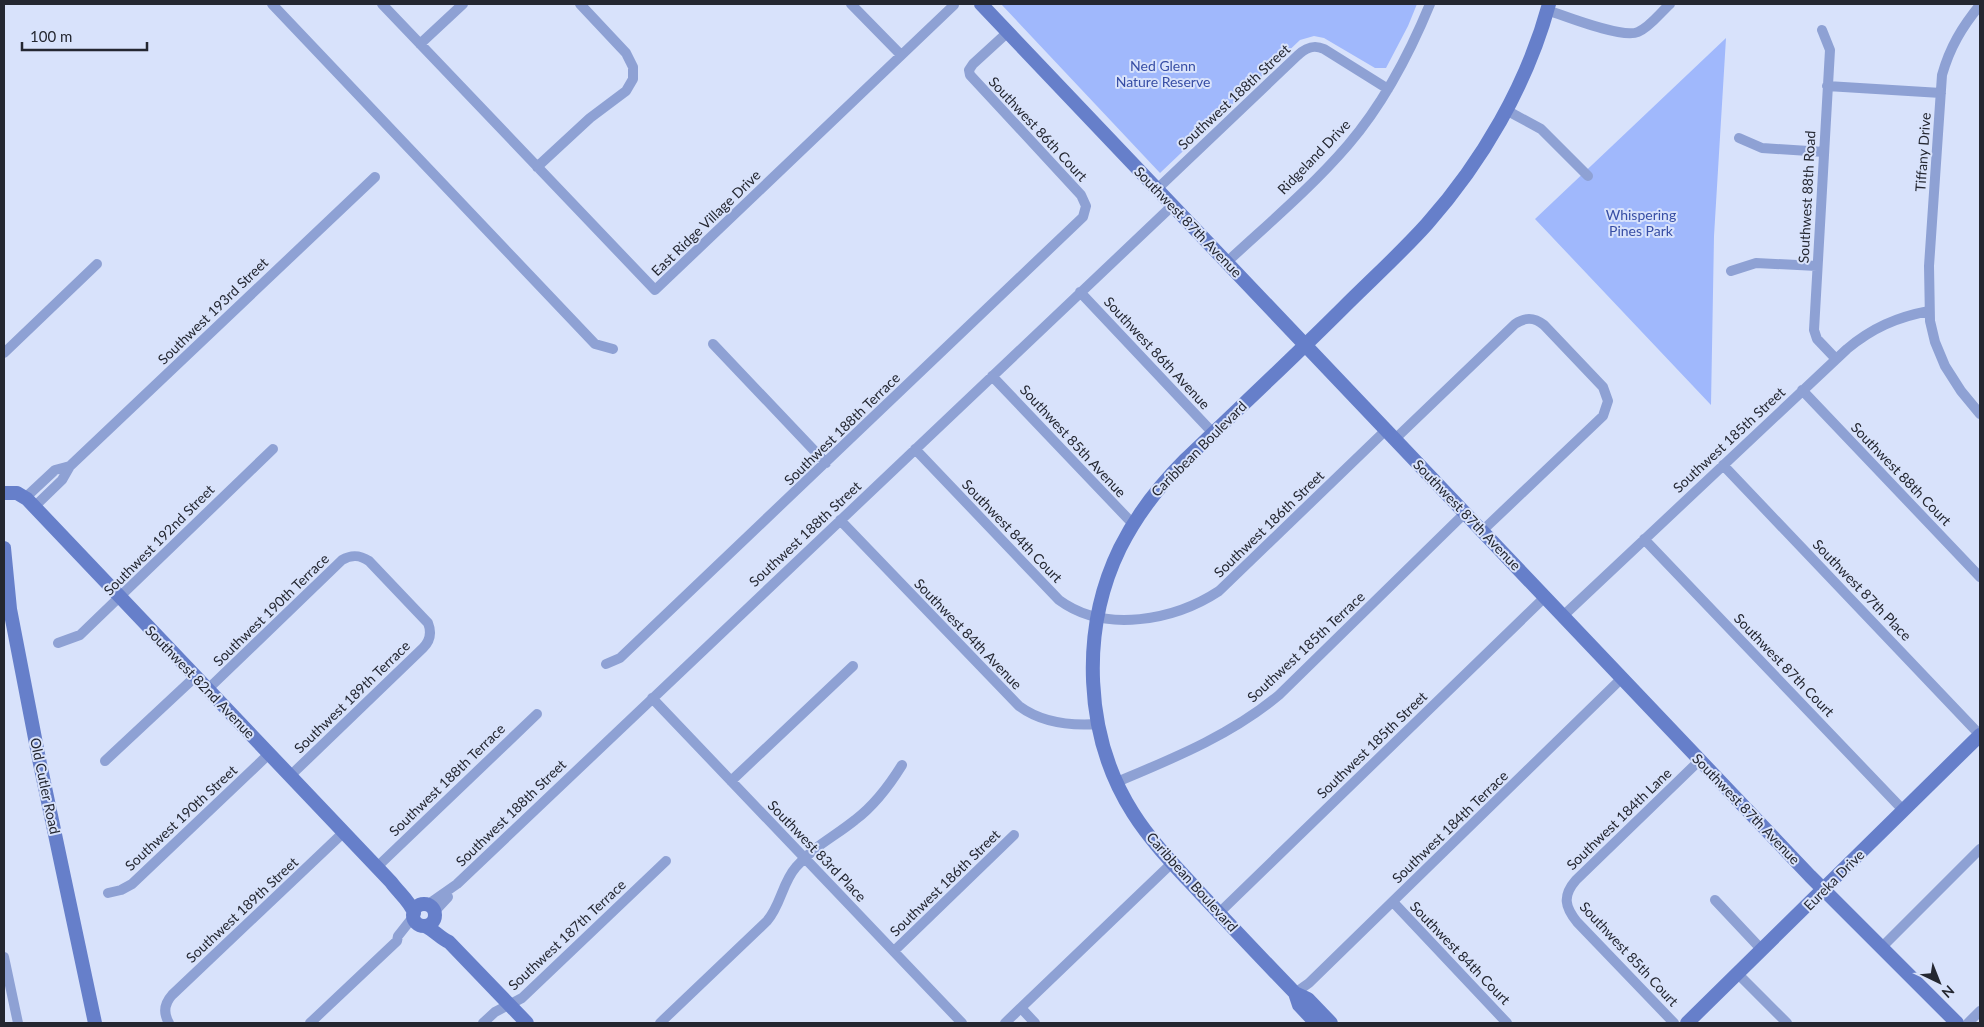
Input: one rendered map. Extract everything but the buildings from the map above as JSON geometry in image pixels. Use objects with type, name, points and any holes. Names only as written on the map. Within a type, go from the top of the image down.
[{"type":"street","points":[[272,4],[595,344],[613,348]]},
{"type":"street","name":"East Ridge Village Drive","points":[[382,4],[655,290],[954,6]]},
{"type":"street","points":[[420,44],[463,4]]},
{"type":"street","points":[[537,167],[590,118],[626,91],[632,82],[633,67],[626,53],[580,4]]},
{"type":"street","points":[[851,4],[901,55]]},
{"type":"street","name":"Southwest 87th Avenue","points":[[981,4],[1824,890],[1957,1023]]},
{"type":"street","name":"Ridgeland Drive","points":[[1227,262],[1341,153],[1364,124],[1388,89],[1410,50],[1430,4]]},
{"type":"street","points":[[1548,7],[1617,32],[1632,34],[1646,26],[1670,4]]},
{"type":"street","name":"Tiffany Drive","points":[[1980,5],[1964,25],[1953,45],[1942,75],[1929,266],[1929,311],[1935,342],[1945,366],[1961,391],[1980,414]]},
{"type":"street","name":"Caribbean Boulevard","points":[[1331,1023],[1308,998],[1295,993],[1172,863],[1144,829],[1127,804],[1103,745],[1098,724],[1093,670],[1098,616],[1111,571],[1133,524],[1166,480],[1306,345],[1434,216],[1475,162],[1506,110],[1528,63],[1548,7]]},
{"type":"street","name":"Southwest 88th Road","points":[[1822,30],[1830,50],[1814,330],[1817,339],[1836,359]]},
{"type":"street","name":"Southwest 86th Court","points":[[1008,32],[973,64],[969,72],[973,81],[1082,195],[1086,206]]},
{"type":"street","name":"Southwest 188th Street","points":[[1157,189],[1297,56],[1308,48],[1315,46],[1324,48],[1388,89]]},
{"type":"street","points":[[1828,86],[1941,92]]},
{"type":"street","points":[[1506,110],[1541,129],[1588,176]]},
{"type":"street","points":[[1739,138],[1762,148],[1824,152]]},
{"type":"street","name":"Southwest 193rd Street","points":[[30,502],[57,485],[66,475],[70,466],[375,177]]},
{"type":"street","name":"Southwest 188th Street","points":[[310,1023],[396,942],[398,936],[453,892],[457,884],[1173,205]]},
{"type":"street","name":"Southwest 188th Terrace","points":[[606,664],[620,658],[1079,223],[1085,213],[1086,206]]},
{"type":"street","points":[[1731,271],[1756,263],[1817,266]]},
{"type":"street","points":[[4,353],[97,264]]},
{"type":"street","name":"Southwest 86th Avenue","points":[[1080,292],[1213,434]]},
{"type":"street","name":"Southwest 185th Street","points":[[1563,616],[1802,390],[1861,338],[1885,323],[1912,314],[1929,311]]},
{"type":"street","name":"Southwest 186th Street","points":[[1098,616],[1126,620],[1152,618],[1184,610],[1212,596],[1232,581],[1515,324],[1529,318],[1544,325],[1597,380],[1606,392],[1608,401],[1602,416],[1482,531]]},
{"type":"street","points":[[713,344],[826,463]]},
{"type":"street","name":"Southwest 85th Avenue","points":[[992,376],[1133,524]]},
{"type":"street","name":"Southwest 88th Court","points":[[1802,390],[1980,577]]},
{"type":"street","name":"Southwest 192nd Street","points":[[58,643],[80,635],[273,449]]},
{"type":"street","name":"Southwest 84th Court","points":[[915,449],[1059,600],[1077,611],[1098,616]]},
{"type":"street","name":"Southwest 87th Place","points":[[1723,465],[1980,735]]},
{"type":"street","name":"Southwest 193rd Street","points":[[30,502],[48,476],[60,468],[70,466]]},
{"type":"street","points":[[48,476],[57,485]]},
{"type":"street","points":[[4,492],[17,493],[30,502]]},
{"type":"street","name":"Southwest 82nd Avenue","points":[[30,502],[207,690],[377,866],[411,907],[447,935],[449,942],[527,1023]]},
{"type":"street","name":"Southwest 185th Terrace","points":[[1117,782],[1221,736],[1264,708],[1280,695],[1465,513]]},
{"type":"street","name":"Southwest 84th Avenue","points":[[840,520],[1019,706],[1032,714],[1056,722],[1086,725],[1098,724]]},
{"type":"street","name":"Southwest 87th Court","points":[[1644,538],[1904,811]]},
{"type":"street","name":"Old Cutler Road","points":[[4,548],[10,609],[95,1023]]},
{"type":"street","name":"Southwest 190th Terrace","points":[[207,690],[342,560],[350,556],[357,556]]},
{"type":"street","name":"Southwest 189th Terrace","points":[[290,776],[426,645],[430,635],[429,627],[425,621],[370,561],[357,556]]},
{"type":"street","name":"Southwest 185th Street","points":[[1219,913],[1545,597]]},
{"type":"street","points":[[731,781],[853,666]]},
{"type":"street","points":[[105,761],[195,677]]},
{"type":"street","name":"Southwest 184th Terrace","points":[[1295,993],[1309,983],[1622,678]]},
{"type":"street","name":"Southwest 83rd Place","points":[[652,698],[962,1023]]},
{"type":"street","name":"Southwest 188th Terrace","points":[[377,866],[537,714]]},
{"type":"street","name":"Eureka Drive","points":[[1687,1023],[1980,735]]},
{"type":"street","name":"Southwest 190th Street","points":[[108,892],[121,890],[132,884],[269,754]]},
{"type":"street","name":"Southwest 184th Lane","points":[[1566,902],[1567,892],[1576,880],[1700,760]]},
{"type":"street","points":[[660,1023],[772,915],[779,902],[786,880],[805,858],[825,840],[848,826],[873,805],[886,790],[902,765]]},
{"type":"street","name":"Southwest 189th Street","points":[[169,1023],[164,1011],[168,1000],[344,832]]},
{"type":"street","name":"Southwest 186th Street","points":[[894,952],[1014,835]]},
{"type":"street","points":[[1882,947],[1980,849]]},
{"type":"street","name":"Southwest 187th Terrace","points":[[483,1023],[494,1012],[522,998],[666,861]]},
{"type":"street","points":[[1006,1023],[1172,863]]},
{"type":"street","points":[[1715,900],[1762,950]]},
{"type":"street","name":"Southwest 84th Court","points":[[1393,902],[1507,1023]]},
{"type":"street","name":"Southwest 85th Court","points":[[1566,902],[1569,911],[1577,922],[1674,1023]]},
{"type":"street","points":[[4,957],[18,1023]]},
{"type":"street","points":[[1738,974],[1787,1023]]},
{"type":"street","points":[[1295,993],[1299,1005],[1316,1023]]},
{"type":"street","points":[[1021,1008],[1035,1023]]},
{"type":"street","points":[[1968,1023],[1980,1011]]},
{"type":"green space","name":"Ned Glenn Nature Reserve","points":[[1001,4],[1417,4],[1386,68],[1375,68],[1324,38],[1314,36],[1300,40],[1160,173]]},
{"type":"green space","name":"Whispering Pines Park","points":[[1726,38],[1714,236],[1711,405],[1535,219]]}]
